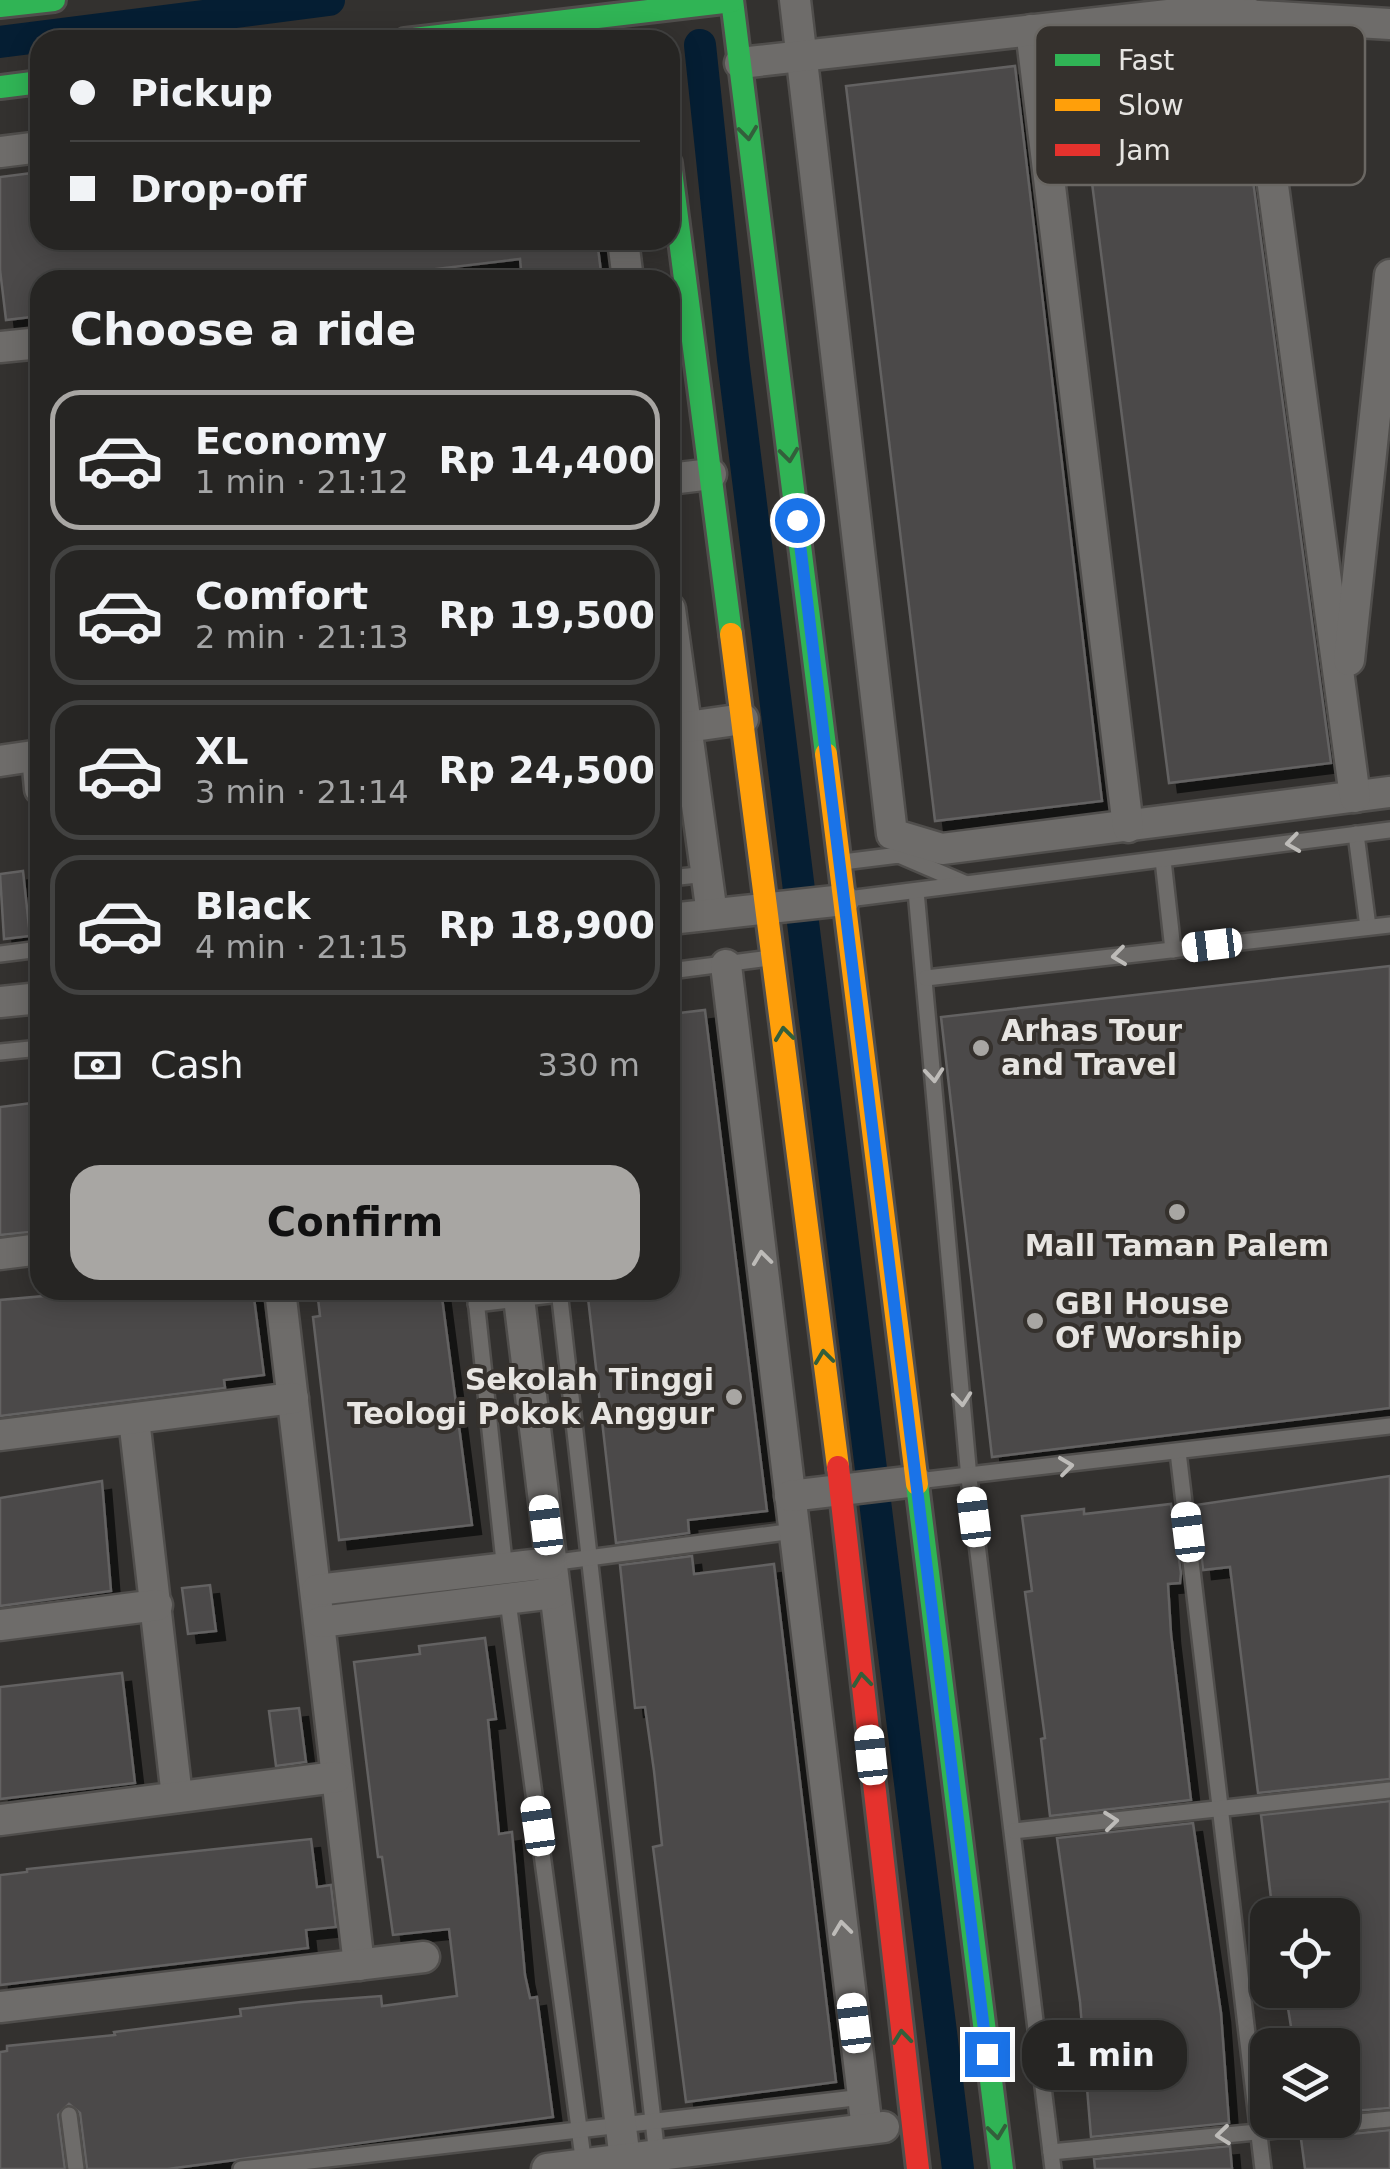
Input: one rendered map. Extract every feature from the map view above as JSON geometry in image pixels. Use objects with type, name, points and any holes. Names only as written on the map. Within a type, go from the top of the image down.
[{"type":"street","points":[[0,6],[54,0]]},
{"type":"street","points":[[794,0],[892,834],[942,850],[1390,792]]},
{"type":"street","points":[[506,30],[650,5],[732,1],[839,863],[835,901],[905,1482],[1002,2169]]},
{"type":"street","points":[[650,5],[654,30]]},
{"type":"street","points":[[1065,25],[1195,6],[1390,24]]},
{"type":"street","points":[[1250,14],[1251,25]]},
{"type":"street","points":[[740,64],[1035,29]]},
{"type":"street","points":[[1031,30],[1035,63]]},
{"type":"street","points":[[0,87],[30,83]]},
{"type":"street","points":[[0,152],[30,148]]},
{"type":"street","points":[[1050,185],[1128,828]]},
{"type":"street","points":[[1273,185],[1355,797]]},
{"type":"street","points":[[679,250],[743,719],[775,907],[774,958],[849,1489],[879,1831],[918,2169]]},
{"type":"street","points":[[1344,710],[1390,275]]},
{"type":"street","points":[[0,347],[30,344]]},
{"type":"street","points":[[680,479],[711,474]]},
{"type":"street","points":[[680,678],[712,914]]},
{"type":"street","points":[[687,727],[743,719]]},
{"type":"street","points":[[0,760],[30,757]]},
{"type":"street","points":[[680,918],[835,901]]},
{"type":"street","points":[[726,965],[867,2129]]},
{"type":"street","points":[[0,1002],[30,999]]},
{"type":"street","points":[[0,1254],[30,1250]]},
{"type":"street","points":[[281,1300],[359,1965]]},
{"type":"street","points":[[520,1300],[625,2160]]},
{"type":"street","points":[[0,1435],[294,1398]]},
{"type":"street","points":[[134,1419],[177,1797]]},
{"type":"street","points":[[790,1496],[905,1482]]},
{"type":"street","points":[[317,1590],[550,1563]]},
{"type":"street","points":[[320,1622],[554,1593]]},
{"type":"street","points":[[0,1625],[157,1605]]},
{"type":"street","points":[[0,1820],[336,1778]]},
{"type":"street","points":[[831,1839],[879,1831]]},
{"type":"street","points":[[0,2007],[424,1958]]},
{"type":"street","points":[[547,2169],[625,2160],[658,2162],[912,2124]]},
{"type":"lane","points":[[835,901],[1390,830]]},
{"type":"lane","points":[[1356,834],[1368,928]]},
{"type":"lane","points":[[839,863],[899,856],[967,884]]},
{"type":"lane","points":[[1163,860],[1173,950]]},
{"type":"lane","points":[[680,877],[708,874]]},
{"type":"lane","points":[[916,892],[969,1478],[1052,2161],[1250,2133]]},
{"type":"lane","points":[[926,978],[1390,925]]},
{"type":"lane","points":[[0,954],[30,950]]},
{"type":"lane","points":[[680,970],[774,958]]},
{"type":"lane","points":[[0,1052],[30,1049]]},
{"type":"lane","points":[[476,1300],[508,1599],[584,2164]]},
{"type":"lane","points":[[560,1300],[658,2162]]},
{"type":"lane","points":[[905,1482],[969,1478],[1390,1426]]},
{"type":"lane","points":[[1178,1452],[1250,2051]]},
{"type":"lane","points":[[550,1563],[794,1531]]},
{"type":"lane","points":[[1014,1831],[1390,1790]]},
{"type":"lane","points":[[241,2169],[316,2165],[863,2097]]},
{"type":"lane","points":[[69,2114],[76,2169]]},
{"type":"lane","points":[[1360,2122],[1390,2119]]},
{"type":"lane","points":[[1260,2138],[1263,2169]]},
{"type":"building","points":[[1015,66],[1102,801],[935,821],[846,86]]},
{"type":"building","points":[[30,173],[30,250],[598,250],[601,270],[521,270],[520,259],[428,270],[30,270],[30,317],[6,320],[0,270],[0,177]]},
{"type":"building","points":[[1092,185],[1254,185],[1331,763],[1169,783]]},
{"type":"building","points":[[23,871],[30,936],[4,939],[0,874]]},
{"type":"building","name":"Mall Taman Palem","points":[[1390,966],[1390,1408],[992,1457],[941,1017]]},
{"type":"building","points":[[705,1010],[767,1511],[688,1520],[689,1533],[616,1543],[588,1300],[680,1300],[680,1013]]},
{"type":"building","points":[[30,1103],[30,1232],[0,1235],[0,1107]]},
{"type":"building","points":[[0,1300],[254,1300],[264,1375],[224,1380],[225,1388],[0,1416]]},
{"type":"building","points":[[318,1300],[442,1300],[472,1525],[339,1540],[313,1317],[320,1316]]},
{"type":"building","points":[[1390,1476],[1390,1779],[1258,1793],[1230,1567],[1203,1570],[1196,1505]]},
{"type":"building","points":[[102,1481],[111,1591],[0,1606],[0,1498]]},
{"type":"building","points":[[1171,1504],[1181,1573],[1180,1583],[1168,1584],[1171,1634],[1191,1800],[1050,1816],[1041,1739],[1045,1738],[1025,1592],[1032,1591],[1022,1516]]},
{"type":"building","points":[[692,1556],[694,1574],[774,1564],[836,2082],[686,2102],[653,1847],[662,1845],[654,1771],[645,1707],[635,1708],[620,1565]]},
{"type":"building","points":[[210,1585],[216,1631],[188,1634],[182,1588]]},
{"type":"building","points":[[485,1638],[496,1719],[488,1720],[499,1834],[512,1832],[525,1975],[530,1998],[537,1997],[553,2117],[168,2169],[87,2169],[80,2113],[69,2104],[58,2115],[65,2169],[0,2169],[0,2052],[7,2051],[7,2046],[115,2035],[114,2032],[241,2016],[240,2009],[301,2002],[381,1996],[382,2006],[457,1996],[449,1929],[393,1935],[382,1857],[378,1857],[354,1662],[420,1654],[419,1646]]},
{"type":"building","points":[[122,1673],[135,1783],[0,1799],[0,1687]]},
{"type":"building","points":[[299,1708],[306,1762],[276,1766],[269,1711]]},
{"type":"building","points":[[1390,1801],[1390,2108],[1360,2110],[1360,2028],[1291,2028],[1288,2008],[1360,2008],[1360,1898],[1271,1898],[1261,1815]]},
{"type":"building","points":[[1193,1823],[1221,2013],[1229,2123],[1091,2137],[1080,2002],[1057,1838]]},
{"type":"building","points":[[311,1839],[317,1887],[331,1885],[336,1927],[306,1930],[308,1948],[0,1985],[0,1875]]},
{"type":"building","points":[[1390,2130],[1390,2169],[1305,2169],[1301,2139],[1360,2138],[1360,2133]]},
{"type":"building","points":[[1230,2146],[1232,2169],[1095,2169],[1094,2159]]},
{"type":"waterway","points":[[94,30],[329,0]]},
{"type":"waterway","points":[[0,42],[30,38]]},
{"type":"waterway","points":[[700,45],[733,359],[958,2169]]},
{"type":"traffic: fast","points":[[0,6],[54,0]]},
{"type":"traffic: fast","points":[[732,0],[826,754]]},
{"type":"traffic: fast","points":[[489,30],[732,1]]},
{"type":"traffic: fast","points":[[0,87],[30,83]]},
{"type":"traffic: fast","points":[[680,240],[731,634]]},
{"type":"traffic: fast","points":[[917,1484],[1002,2169]]},
{"type":"traffic: slow","points":[[731,634],[838,1467]]},
{"type":"traffic: slow","points":[[826,754],[917,1484]]},
{"type":"traffic: jam","points":[[838,1467],[918,2169]]},
{"type":"place","name":"Arhas Tour and Travel","points":[[981,1048]]},
{"type":"place","name":"Mall Taman Palem","points":[[1177,1212]]},
{"type":"place","name":"GBI House Of Worship","points":[[1035,1321]]},
{"type":"place","name":"Sekolah Tinggi Teologi Pokok Anggur","points":[[734,1397]]},
{"type":"route","points":[[797,520],[987,2054]]}]
